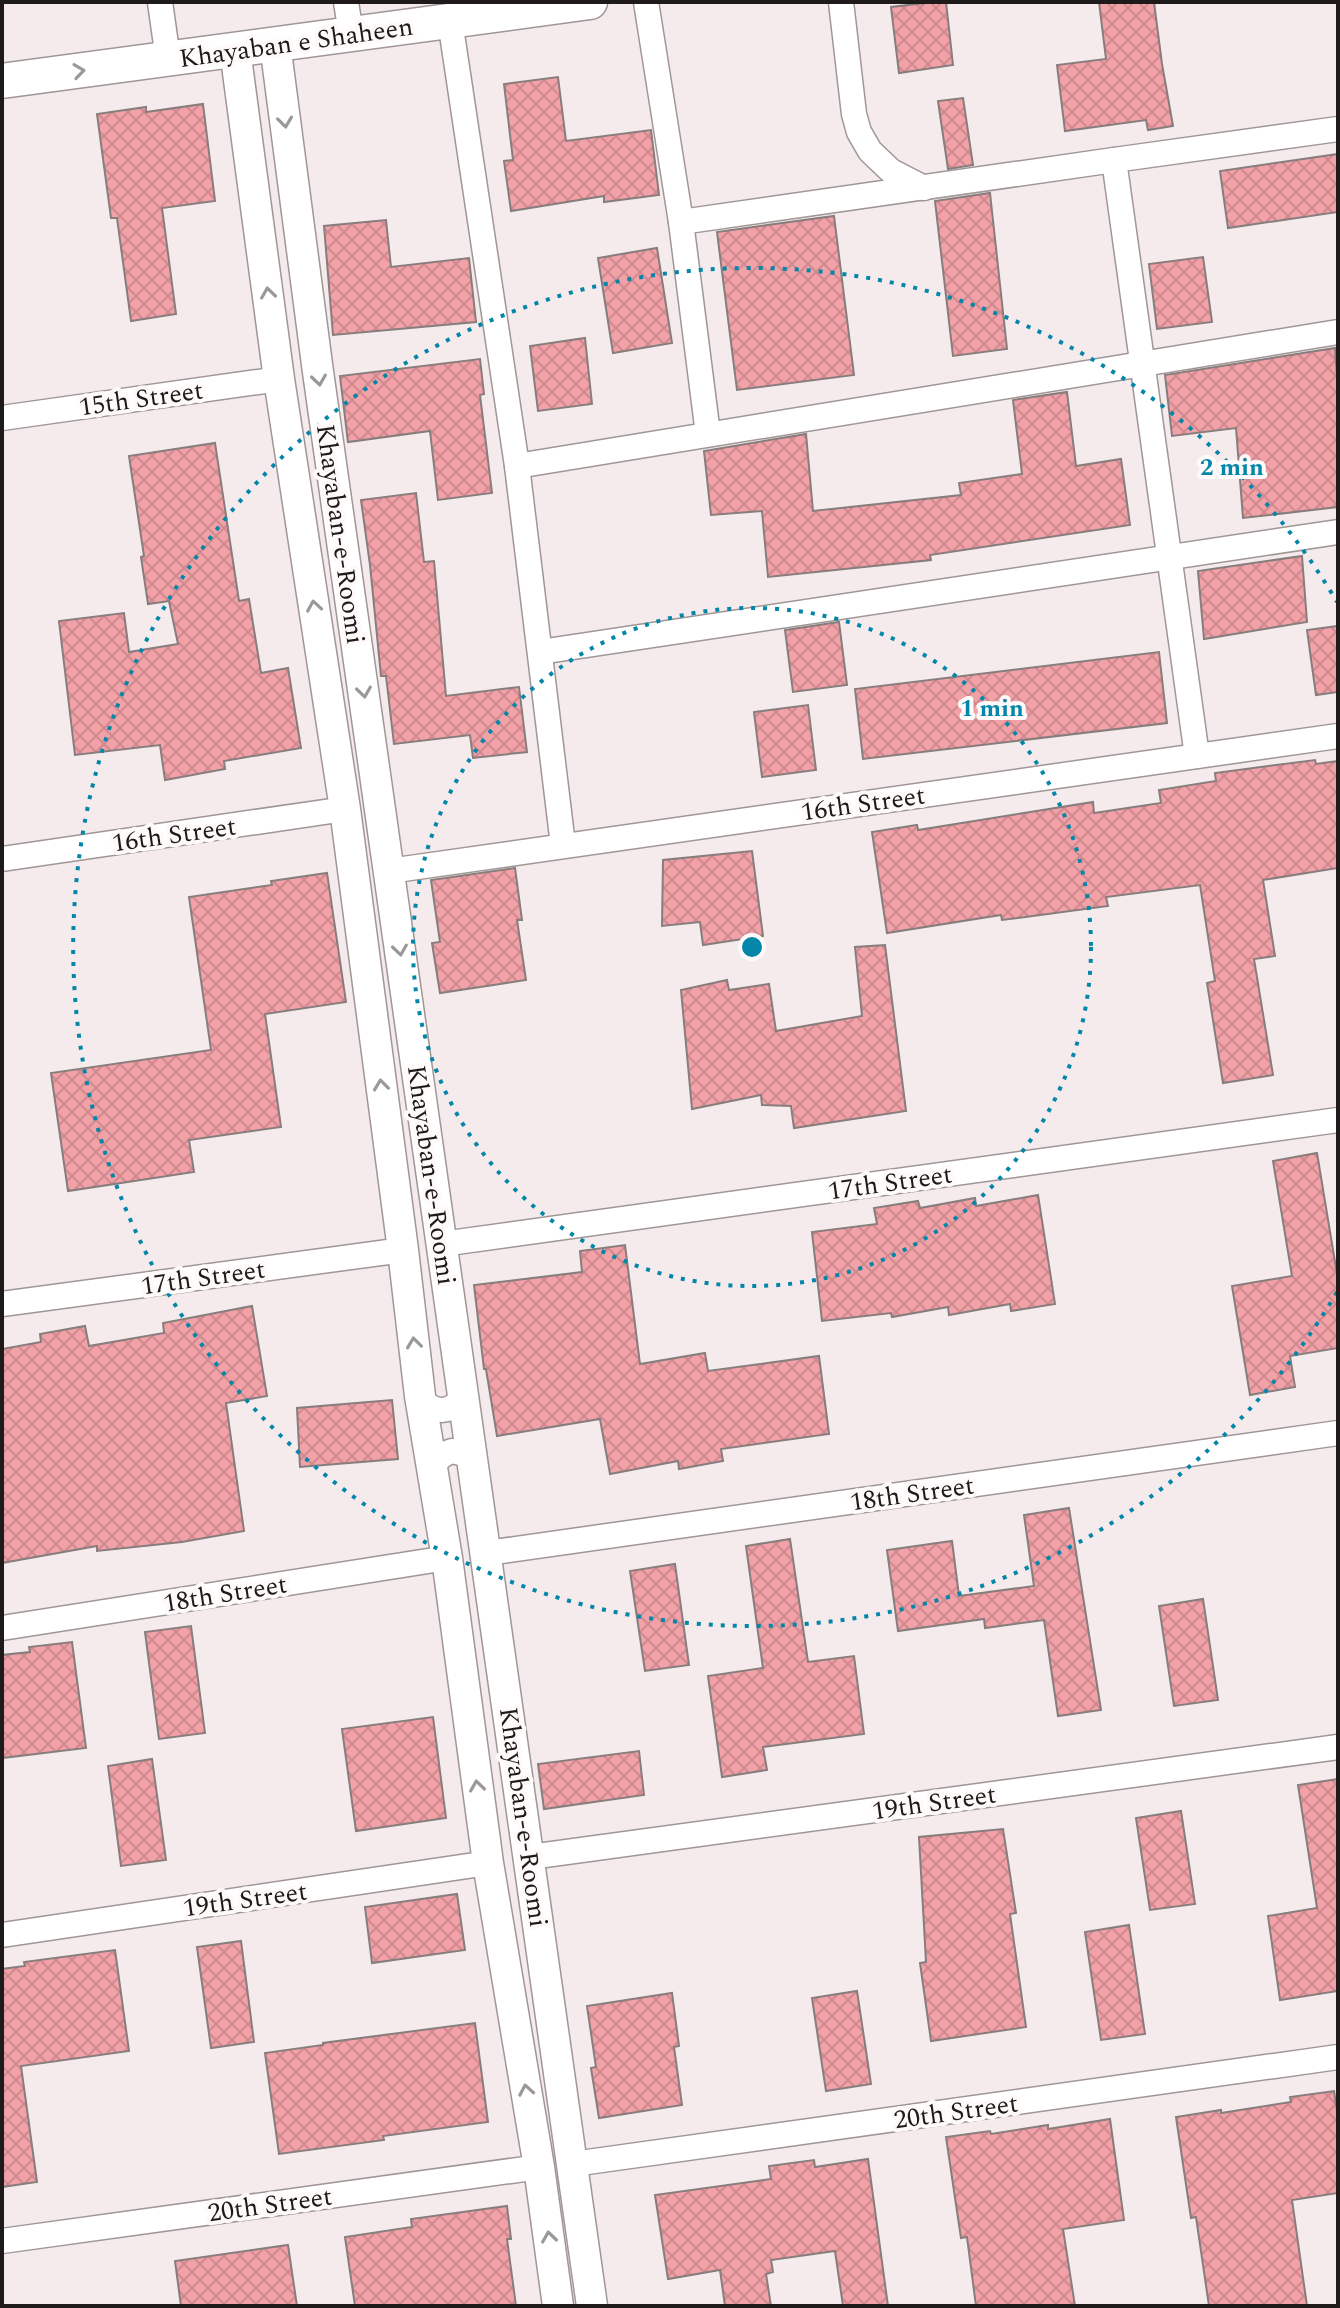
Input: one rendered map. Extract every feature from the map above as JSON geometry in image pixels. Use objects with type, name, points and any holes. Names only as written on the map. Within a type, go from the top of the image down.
[{"type":"main road","name":"Khayaban e Shaheen","points":[[2,81],[275,44],[348,18],[450,21],[553,4],[590,2]]},
{"type":"street","points":[[160,2],[168,59]]},
{"type":"street","points":[[646,2],[681,222],[708,434]]},
{"type":"street","points":[[841,2],[854,114],[859,132],[870,151],[891,171],[924,188]]},
{"type":"street","points":[[450,21],[517,466],[563,845]]},
{"type":"street","name":"Khayaban-e-Roomi","points":[[275,44],[318,372],[592,2306]]},
{"type":"street","name":"Khayaban-e-Roomi","points":[[235,50],[279,379],[345,809],[420,1396],[447,1558],[488,1863],[539,2167],[558,2306]]},
{"type":"street","points":[[681,222],[1338,129]]},
{"type":"street","points":[[1114,160],[1197,756]]},
{"type":"street","points":[[517,466],[1338,332]]},
{"type":"street","name":"15th Street","points":[[2,418],[279,379]]},
{"type":"street","points":[[540,652],[1338,532]]},
{"type":"street","name":"16th Street","points":[[389,871],[1338,736]]},
{"type":"street","name":"16th Street","points":[[2,859],[345,809]]},
{"type":"street","name":"17th Street","points":[[442,1244],[1338,1120]]},
{"type":"street","name":"17th Street","points":[[2,1304],[403,1250]]},
{"type":"street","points":[[420,1396],[429,1407],[443,1410],[456,1405],[464,1393]]},
{"type":"street","name":"18th Street","points":[[487,1553],[1338,1433]]},
{"type":"street","points":[[433,1477],[435,1463],[445,1453],[459,1451],[471,1458],[474,1465]]},
{"type":"street","name":"18th Street","points":[[2,1628],[447,1558]]},
{"type":"street","name":"19th Street","points":[[530,1857],[1338,1747]]},
{"type":"street","name":"19th Street","points":[[2,1935],[488,1863]]},
{"type":"street","name":"20th Street","points":[[573,2164],[1338,2057]]},
{"type":"street","name":"20th Street","points":[[2,2241],[539,2167]]},
{"type":"building","points":[[946,2],[953,65],[899,73],[891,7]]},
{"type":"building","points":[[1099,2],[1154,2],[1173,126],[1148,130],[1146,120],[1065,131],[1057,65],[1106,59]]},
{"type":"building","points":[[558,77],[566,141],[651,130],[659,195],[604,202],[604,196],[511,211],[504,161],[513,160],[504,84]]},
{"type":"building","points":[[963,98],[973,165],[948,169],[938,101]]},
{"type":"building","points":[[203,104],[215,201],[162,208],[176,314],[131,321],[117,218],[111,218],[97,114],[146,107],[146,112]]},
{"type":"building","points":[[1338,154],[1338,212],[1228,228],[1220,171]]},
{"type":"building","points":[[990,193],[1007,349],[953,356],[935,201]]},
{"type":"building","points":[[834,216],[854,375],[737,390],[717,232]]},
{"type":"building","points":[[386,220],[391,267],[469,258],[476,322],[333,335],[324,226]]},
{"type":"building","points":[[657,248],[672,343],[613,353],[598,258]]},
{"type":"building","points":[[1203,257],[1212,322],[1157,329],[1149,264]]},
{"type":"building","points":[[585,338],[592,404],[538,411],[530,346]]},
{"type":"building","points":[[1335,348],[1338,507],[1243,518],[1236,428],[1172,436],[1165,375]]},
{"type":"building","points":[[480,359],[484,394],[480,395],[492,493],[438,500],[430,431],[348,442],[340,376]]},
{"type":"building","points":[[1067,392],[1076,466],[1121,459],[1130,525],[930,555],[931,560],[768,577],[762,511],[711,515],[704,451],[806,434],[813,511],[961,495],[959,483],[1022,474],[1013,400]]},
{"type":"building","points":[[215,443],[239,601],[249,599],[261,673],[288,668],[301,748],[224,761],[225,769],[165,780],[160,745],[75,755],[59,621],[124,613],[129,652],[178,644],[169,601],[148,604],[129,456]]},
{"type":"building","points":[[416,493],[424,562],[434,561],[446,696],[519,687],[527,752],[473,758],[470,735],[394,744],[386,676],[381,676],[361,500]]},
{"type":"building","points":[[1302,556],[1307,622],[1204,639],[1198,571]]},
{"type":"building","points":[[839,622],[847,685],[793,692],[785,630]]},
{"type":"building","points":[[1338,626],[1338,692],[1316,695],[1307,630]]},
{"type":"building","points":[[1159,652],[1167,723],[863,759],[855,689]]},
{"type":"building","points":[[808,705],[816,770],[762,777],[754,712]]},
{"type":"building","points":[[1315,760],[1316,764],[1338,761],[1338,868],[1263,880],[1275,956],[1254,959],[1273,1075],[1223,1083],[1207,983],[1215,981],[1200,885],[1106,897],[1108,906],[1002,920],[1001,915],[887,933],[872,832],[917,825],[918,830],[1093,802],[1094,813],[1161,803],[1159,790],[1216,781],[1215,773]]},
{"type":"building","points":[[752,851],[763,936],[703,945],[700,922],[662,926],[663,860]]},
{"type":"building","points":[[515,868],[522,920],[517,920],[526,980],[440,993],[432,943],[440,942],[431,880]]},
{"type":"building","points":[[327,873],[346,1002],[265,1014],[281,1127],[189,1140],[194,1172],[68,1191],[51,1073],[211,1050],[189,897]]},
{"type":"building","points":[[885,945],[906,1111],[794,1128],[791,1106],[762,1105],[761,1095],[692,1109],[681,990],[727,980],[729,990],[769,984],[776,1031],[862,1016],[855,947]]},
{"type":"building","points":[[1317,1153],[1338,1280],[1338,1348],[1290,1356],[1295,1387],[1250,1395],[1232,1286],[1292,1276],[1273,1161]]},
{"type":"building","points":[[1038,1195],[1055,1304],[1011,1311],[1010,1304],[949,1315],[948,1307],[892,1317],[891,1313],[822,1321],[812,1232],[877,1224],[874,1208],[918,1201],[920,1208],[975,1198],[976,1206]]},
{"type":"building","points":[[625,1245],[640,1364],[705,1353],[708,1371],[819,1356],[829,1434],[721,1449],[723,1461],[679,1469],[678,1461],[610,1474],[600,1419],[497,1436],[484,1369],[474,1285],[582,1272],[580,1251]]},
{"type":"building","points":[[252,1306],[267,1396],[226,1403],[244,1531],[182,1542],[97,1551],[97,1546],[2,1563],[2,1349],[41,1342],[40,1334],[85,1326],[89,1346],[164,1333],[163,1323]]},
{"type":"building","points":[[392,1400],[398,1459],[300,1467],[297,1408]]},
{"type":"building","points":[[1069,1508],[1101,1710],[1058,1716],[1044,1620],[985,1628],[984,1619],[898,1631],[887,1550],[952,1541],[959,1596],[1034,1586],[1024,1515]]},
{"type":"building","points":[[790,1539],[808,1662],[854,1656],[864,1734],[763,1747],[767,1770],[722,1777],[708,1676],[763,1668],[746,1546]]},
{"type":"building","points":[[675,1564],[689,1665],[645,1671],[630,1571]]},
{"type":"building","points":[[1203,1599],[1218,1700],[1174,1706],[1159,1606]]},
{"type":"building","points":[[191,1626],[205,1733],[159,1739],[145,1632]]},
{"type":"building","points":[[72,1642],[86,1748],[2,1758],[2,1655],[30,1652],[29,1647]]},
{"type":"building","points":[[433,1717],[446,1818],[356,1831],[342,1729]]},
{"type":"building","points":[[639,1751],[644,1795],[544,1809],[538,1764]]},
{"type":"building","points":[[152,1759],[166,1860],[121,1866],[108,1766]]},
{"type":"building","points":[[1338,1779],[1338,1991],[1280,2000],[1268,1916],[1317,1908],[1298,1785]]},
{"type":"building","points":[[1181,1811],[1195,1904],[1150,1910],[1136,1818]]},
{"type":"building","points":[[1003,1829],[1016,1913],[1010,1914],[1026,2027],[931,2041],[920,1963],[926,1962],[919,1837]]},
{"type":"building","points":[[457,1894],[465,1950],[372,1963],[365,1907]]},
{"type":"building","points":[[1129,1925],[1145,2034],[1101,2040],[1085,1932]]},
{"type":"building","points":[[241,1941],[254,2042],[211,2048],[197,1947]]},
{"type":"building","points":[[115,1950],[129,2051],[21,2066],[37,2182],[2,2187],[2,1969],[25,1966],[24,1962]]},
{"type":"building","points":[[857,1991],[871,2084],[826,2091],[812,1998]]},
{"type":"building","points":[[672,1993],[679,2046],[674,2047],[682,2105],[599,2118],[591,2068],[596,2067],[587,2006]]},
{"type":"building","points":[[475,2023],[488,2122],[279,2154],[265,2053]]},
{"type":"building","points":[[1334,2091],[1338,2117],[1338,2193],[1292,2200],[1307,2306],[1209,2306],[1196,2217],[1191,2218],[1176,2117],[1291,2102],[1290,2097]]},
{"type":"building","points":[[1110,2119],[1124,2220],[1063,2229],[1075,2306],[976,2306],[967,2237],[961,2238],[946,2137],[1048,2125],[1048,2129]]},
{"type":"building","points":[[868,2159],[888,2306],[843,2306],[835,2251],[771,2260],[773,2272],[766,2274],[771,2306],[725,2306],[720,2270],[668,2279],[655,2195],[771,2179],[769,2166],[814,2160],[815,2167]]},
{"type":"building","points":[[507,2206],[511,2239],[507,2239],[516,2306],[355,2306],[345,2237],[412,2227],[411,2219]]},
{"type":"building","points":[[288,2245],[297,2306],[181,2306],[175,2261]]}]
